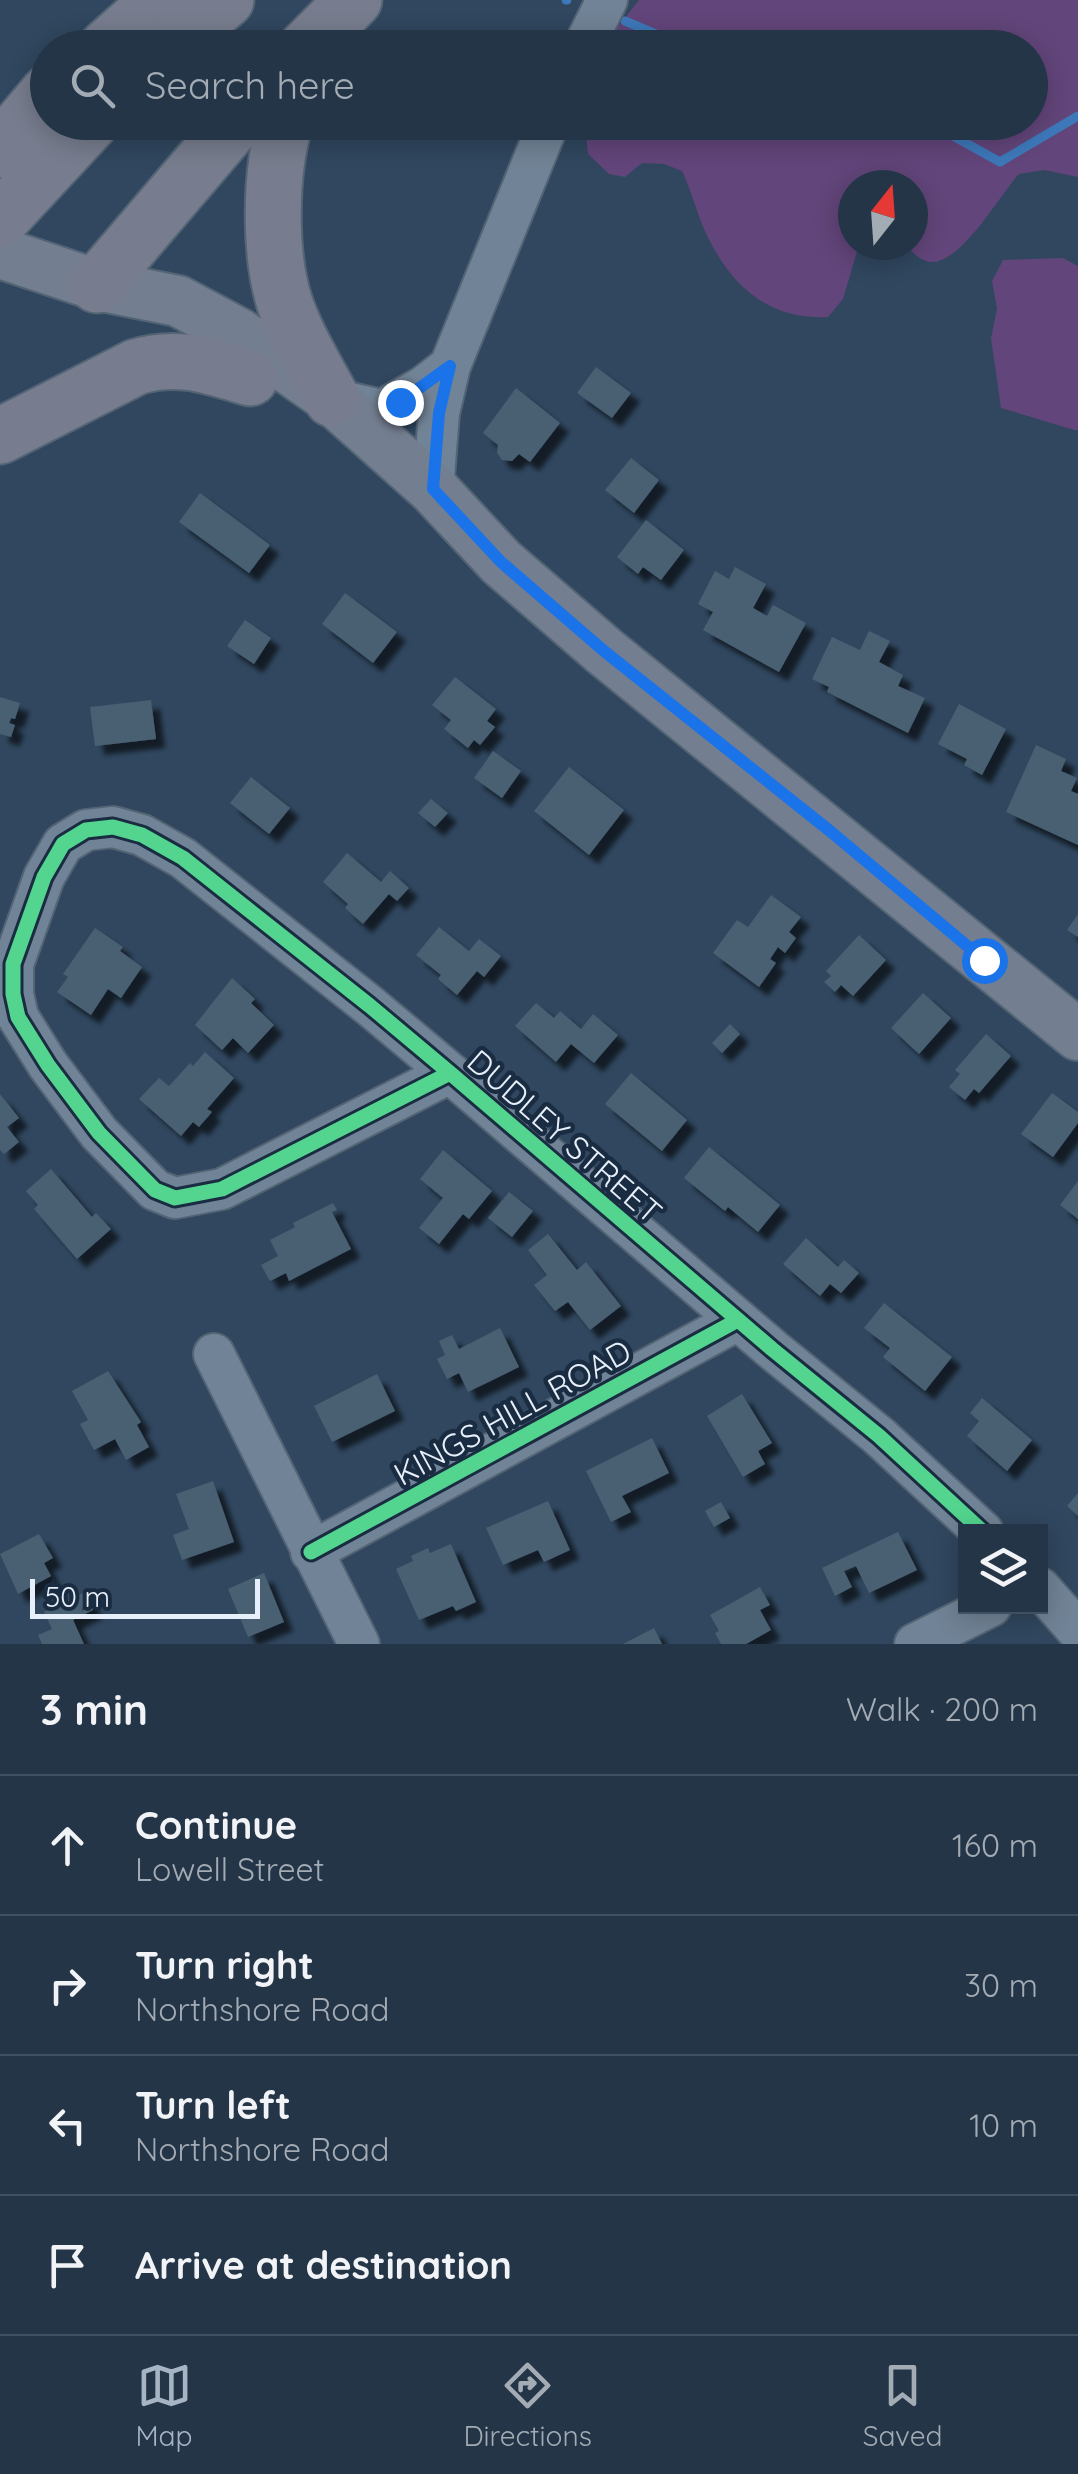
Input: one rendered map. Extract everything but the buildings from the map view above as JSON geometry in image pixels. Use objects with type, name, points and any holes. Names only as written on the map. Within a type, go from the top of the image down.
[{"type":"highway","points":[[96,30],[110,0]]},
{"type":"highway","points":[[126,30],[160,0]]},
{"type":"highway","points":[[190,30],[226,0]]},
{"type":"highway","points":[[0,220],[14,159],[30,128]]},
{"type":"highway","points":[[14,159],[30,133]]},
{"type":"highway","points":[[14,159],[54,140]]},
{"type":"highway","points":[[97,285],[221,140]]},
{"type":"highway","points":[[281,140],[276,168],[275,258],[284,301],[302,345],[332,399]]},
{"type":"highway","points":[[0,436],[157,360],[190,360],[250,378]]},
{"type":"main road","points":[[0,252],[97,285],[165,298],[210,315],[332,399],[433,489],[501,562],[604,651],[1078,1035]]},
{"type":"main road","points":[[97,285],[226,359],[448,534],[501,562]]},
{"type":"street","points":[[592,30],[608,0]]},
{"type":"street","points":[[433,489],[439,413],[450,366],[541,140]]},
{"type":"street","points":[[332,399],[382,410],[424,387],[450,366]]},
{"type":"street","name":"DUDLEY STREET","points":[[450,1074],[222,1188],[175,1198],[155,1190],[99,1133],[18,1017],[13,994],[14,964],[44,877],[64,844],[86,830],[113,827],[142,836],[183,858],[267,922],[450,1074],[879,1436],[975,1524]]},
{"type":"street","name":"KINGS HILL ROAD","points":[[312,1552],[738,1320]]},
{"type":"street","points":[[214,1354],[358,1644]]},
{"type":"street","points":[[1048,1597],[1078,1630]]},
{"type":"street","points":[[914,1644],[976,1614]]},
{"type":"shaded area","points":[[639,0],[1078,0],[1078,177],[1044,170],[1019,174],[955,252],[931,262],[926,260],[928,170],[838,170],[838,260],[855,260],[843,299],[828,317],[786,312],[752,294],[725,266],[704,229],[682,171],[664,164],[642,163],[625,177],[609,174],[588,154],[587,140],[1048,140],[1048,30],[616,30]]},
{"type":"shaded area","points":[[1063,258],[1078,266],[1078,430],[1001,408],[991,338],[997,309],[992,281],[1003,260]]},
{"type":"waterway","points":[[625,21],[646,30]]},
{"type":"waterway","points":[[1048,134],[1078,116]]},
{"type":"waterway","points":[[960,140],[1000,162],[1037,140]]},
{"type":"cycle path","points":[[113,827],[142,835],[183,858],[450,1073],[222,1189],[175,1198],[155,1190],[99,1133],[18,1017],[13,964],[44,877],[63,844],[86,830],[113,827]]},
{"type":"cycle path","points":[[450,1073],[879,1436],[974,1524]]},
{"type":"cycle path","points":[[311,1552],[738,1320]]},
{"type":"route","points":[[400,402],[450,366],[439,413],[433,489],[501,562],[604,651],[984,960]]}]
